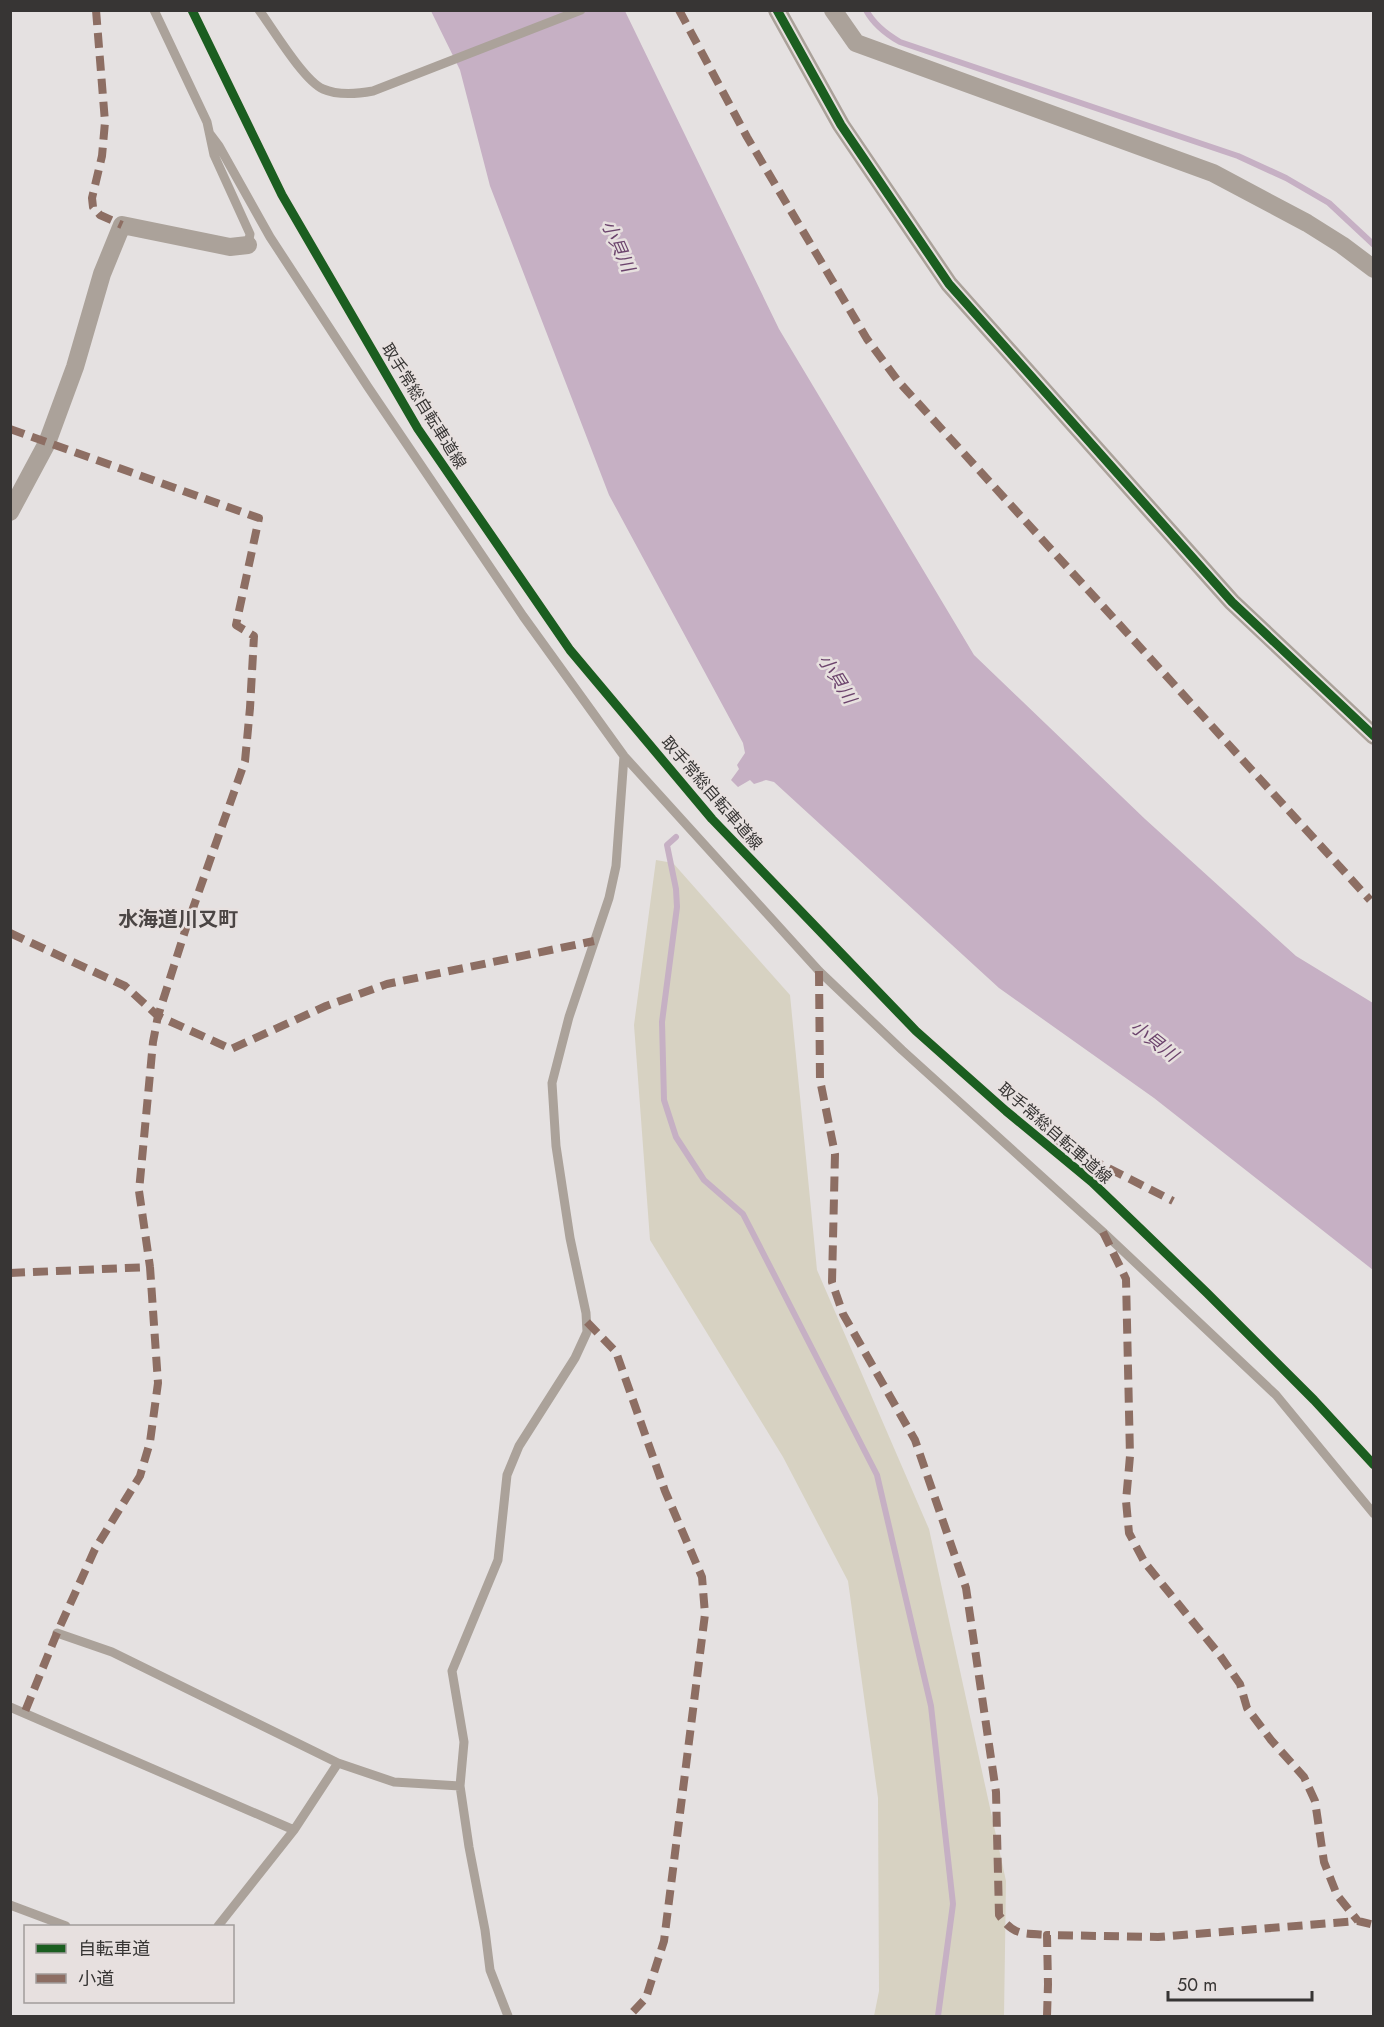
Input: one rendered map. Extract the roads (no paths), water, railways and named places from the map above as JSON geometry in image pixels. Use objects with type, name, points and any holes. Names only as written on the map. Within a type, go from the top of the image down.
[{"type":"street","points":[[777,10],[841,125],[949,284],[1232,602],[1374,736]]},
{"type":"street","points":[[833,10],[856,43],[1213,173],[1307,222],[1374,269]]},
{"type":"street","points":[[10,512],[47,443],[75,367],[102,274],[122,225],[230,247],[248,245]]},
{"type":"lane","points":[[154,10],[207,122],[214,155],[249,234],[248,245]]},
{"type":"lane","points":[[259,10],[306,75],[321,89],[355,94],[373,91],[581,10]]},
{"type":"lane","points":[[210,134],[270,237],[362,377],[523,616],[624,756],[819,971],[902,1050],[1103,1232],[1276,1395],[1374,1514]]},
{"type":"lane","points":[[508,2016],[490,1970],[469,1846],[460,1785],[464,1742],[453,1671],[498,1560],[507,1475],[519,1446],[575,1358],[587,1332],[586,1313],[570,1238],[556,1146],[552,1083],[569,1017],[609,898],[616,866],[624,756]]},
{"type":"lane","points":[[57,1634],[112,1652],[338,1763],[394,1782],[460,1785]]},
{"type":"lane","points":[[10,1707],[294,1830]]},
{"type":"lane","points":[[219,1925],[294,1830],[338,1763]]},
{"type":"lane","points":[[10,1905],[63,1925]]},
{"type":"water","name":"小貝川","points":[[431,11],[625,11],[779,329],[974,655],[1145,819],[1296,956],[1373,1003],[1373,1270],[1154,1098],[999,988],[774,782],[766,780],[754,784],[750,780],[738,787],[731,780],[739,769],[737,765],[745,753],[743,743],[609,495],[490,186],[460,70]]},
{"type":"waterway","points":[[866,10],[881,29],[900,42],[1238,156],[1286,178],[1329,203],[1374,245]]},
{"type":"waterway","points":[[676,837],[667,845],[676,889],[677,907],[662,1022],[664,1100],[676,1137],[704,1180],[743,1214],[877,1475],[931,1706],[953,1904],[938,2016]]},
{"type":"district","name":"水海道川又町","points":[[178,919]]}]
